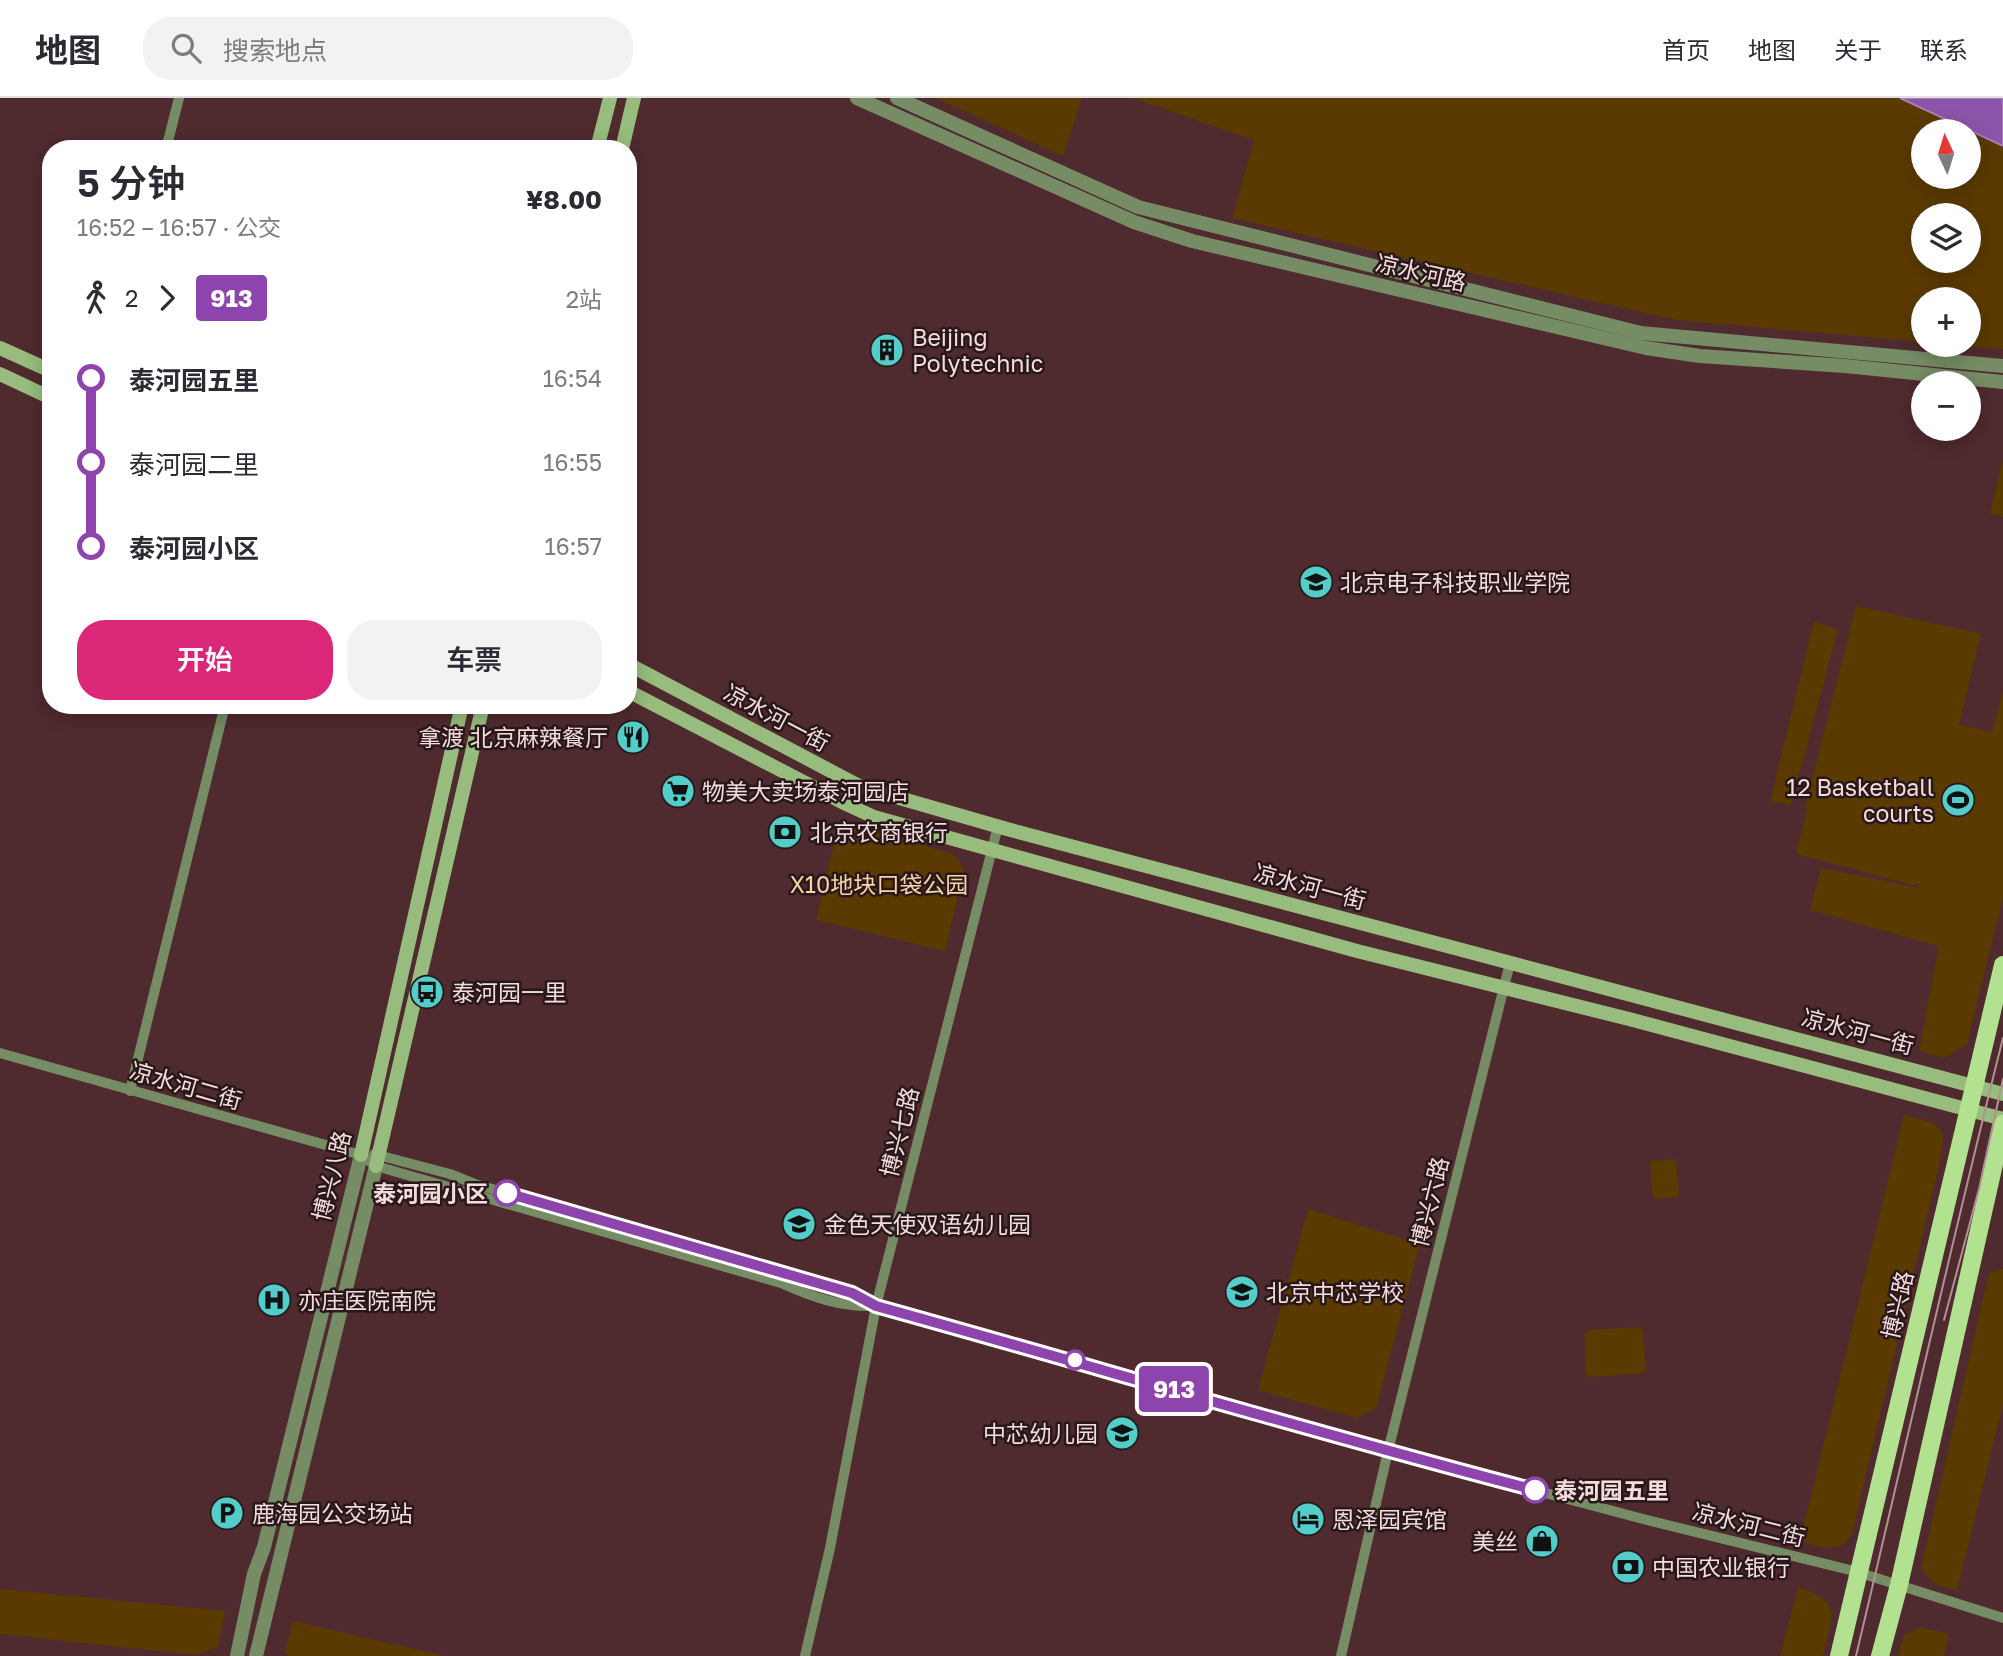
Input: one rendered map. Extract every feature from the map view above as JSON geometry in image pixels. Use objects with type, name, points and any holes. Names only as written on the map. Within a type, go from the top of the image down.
[{"type":"main road","points":[[599,140],[610,98]]},
{"type":"main road","points":[[624,140],[634,98]]},
{"type":"main road","points":[[0,348],[42,367]]},
{"type":"main road","points":[[0,374],[42,394]]},
{"type":"main road","name":"凉水河一街","points":[[637,669],[861,787],[2003,1094]]},
{"type":"main road","name":"凉水河一街","points":[[637,696],[874,817],[1357,951],[1968,1109],[2003,1122]]},
{"type":"main road","name":"博兴八路","points":[[361,1155],[460,714]]},
{"type":"main road","name":"博兴八路","points":[[377,1160],[481,714]]},
{"type":"main road","points":[[943,836],[951,833],[955,827],[953,813]]},
{"type":"main road","name":"博兴路","points":[[1839,1656],[2003,965]]},
{"type":"main road","points":[[1880,1656],[1899,1585],[2003,1122]]},
{"type":"street","points":[[168,140],[179,98]]},
{"type":"street","name":"凉水河路","points":[[857,98],[1134,222],[1192,241],[1646,348],[1700,356],[1845,366],[2003,382]]},
{"type":"street","name":"凉水河路","points":[[897,98],[1138,207],[1641,333],[2003,366]]},
{"type":"street","points":[[130,1091],[223,714]]},
{"type":"street","name":"博兴七路","points":[[805,1656],[830,1548],[876,1306],[998,826]]},
{"type":"street","name":"博兴六路","points":[[1341,1656],[1388,1451],[1510,963]]},
{"type":"street","name":"凉水河二街","points":[[0,1053],[361,1155],[768,1279],[850,1307],[876,1306],[1068,1358],[1388,1451],[1860,1573],[2003,1618]]},
{"type":"street","name":"博兴八路","points":[[236,1656],[254,1574],[264,1547],[361,1155]]},
{"type":"street","name":"博兴八路","points":[[256,1656],[377,1160]]},
{"type":"green space","points":[[935,98],[1082,98],[1063,156]]},
{"type":"green space","points":[[1132,98],[1900,98],[1945,119],[1911,119],[1911,189],[1981,189],[1981,136],[2003,146],[2003,349],[1981,347],[1981,287],[1911,287],[1911,341],[1676,320],[1232,218],[1254,140]]},
{"type":"green space","points":[[2003,459],[2003,517],[1990,513]]},
{"type":"green space","points":[[1856,606],[1981,634],[1959,725],[1992,732],[2003,690],[2003,897],[1967,1044],[1944,1058],[1919,1051],[1939,946],[1810,910],[1821,868],[1918,888],[1919,884],[1913,885],[1796,854],[1807,808],[1805,807]]},
{"type":"green space","points":[[1814,621],[1838,630],[1791,805],[1770,801]]},
{"type":"green space","name":"X10地块口袋公园","points":[[843,820],[955,855],[964,870],[945,951],[816,920],[831,856]]},
{"type":"green space","points":[[1904,1115],[1934,1123],[1943,1134],[1940,1161],[1852,1534],[1842,1545],[1822,1547],[1800,1541]]},
{"type":"green space","points":[[1676,1159],[1679,1197],[1653,1199],[1650,1161]]},
{"type":"green space","points":[[1308,1209],[1420,1244],[1376,1408],[1357,1418],[1258,1390]]},
{"type":"green space","points":[[2003,1269],[2003,1404],[1957,1591],[1934,1584],[1921,1568],[1989,1273]]},
{"type":"green space","points":[[1639,1327],[1643,1330],[1646,1368],[1643,1373],[1590,1377],[1586,1374],[1585,1333],[1589,1330]]},
{"type":"green space","points":[[1798,1588],[1823,1598],[1831,1613],[1823,1656],[1780,1656]]},
{"type":"green space","points":[[0,1589],[225,1611],[218,1647],[196,1655],[0,1634]]},
{"type":"green space","points":[[293,1621],[445,1656],[289,1656],[285,1651]]},
{"type":"green space","points":[[1921,1627],[1949,1634],[1944,1656],[1898,1656],[1904,1635]]},
{"type":"shaded area","points":[[1900,98],[2003,98],[2003,146],[1981,136],[1981,119],[1945,119]]},
{"type":"tram line","points":[[1856,1656],[2003,1038]]},
{"type":"tram line","points":[[1944,1320],[1979,1189],[2003,1079]]},
{"type":"bus line","name":"913","points":[[507,1193],[852,1293],[876,1306],[1535,1490]]},
{"type":"place","name":"Beijing Polytechnic","points":[[887,350]]},
{"type":"place","name":"北京电子科技职业学院","points":[[1316,582]]},
{"type":"place","name":"拿渡 北京麻辣餐厅","points":[[633,737]]},
{"type":"place","name":"物美大卖场泰河园店","points":[[678,791]]},
{"type":"place","name":"12 Basketball courts","points":[[1958,800]]},
{"type":"place","name":"北京农商银行","points":[[785,832]]},
{"type":"place","name":"泰河园一里","points":[[427,992]]},
{"type":"place","name":"泰河园小区","points":[[507,1193]]},
{"type":"place","name":"金色天使双语幼儿园","points":[[799,1224]]},
{"type":"place","name":"北京中芯学校","points":[[1242,1292]]},
{"type":"place","name":"亦庄医院南院","points":[[274,1300]]},
{"type":"place","name":"中芯幼儿园","points":[[1122,1433]]},
{"type":"place","name":"泰河园五里","points":[[1535,1490]]},
{"type":"place","name":"鹿海园公交场站","points":[[227,1513]]},
{"type":"place","name":"恩泽园宾馆","points":[[1308,1519]]},
{"type":"place","name":"美丝","points":[[1542,1541]]},
{"type":"place","name":"中国农业银行","points":[[1628,1567]]}]
